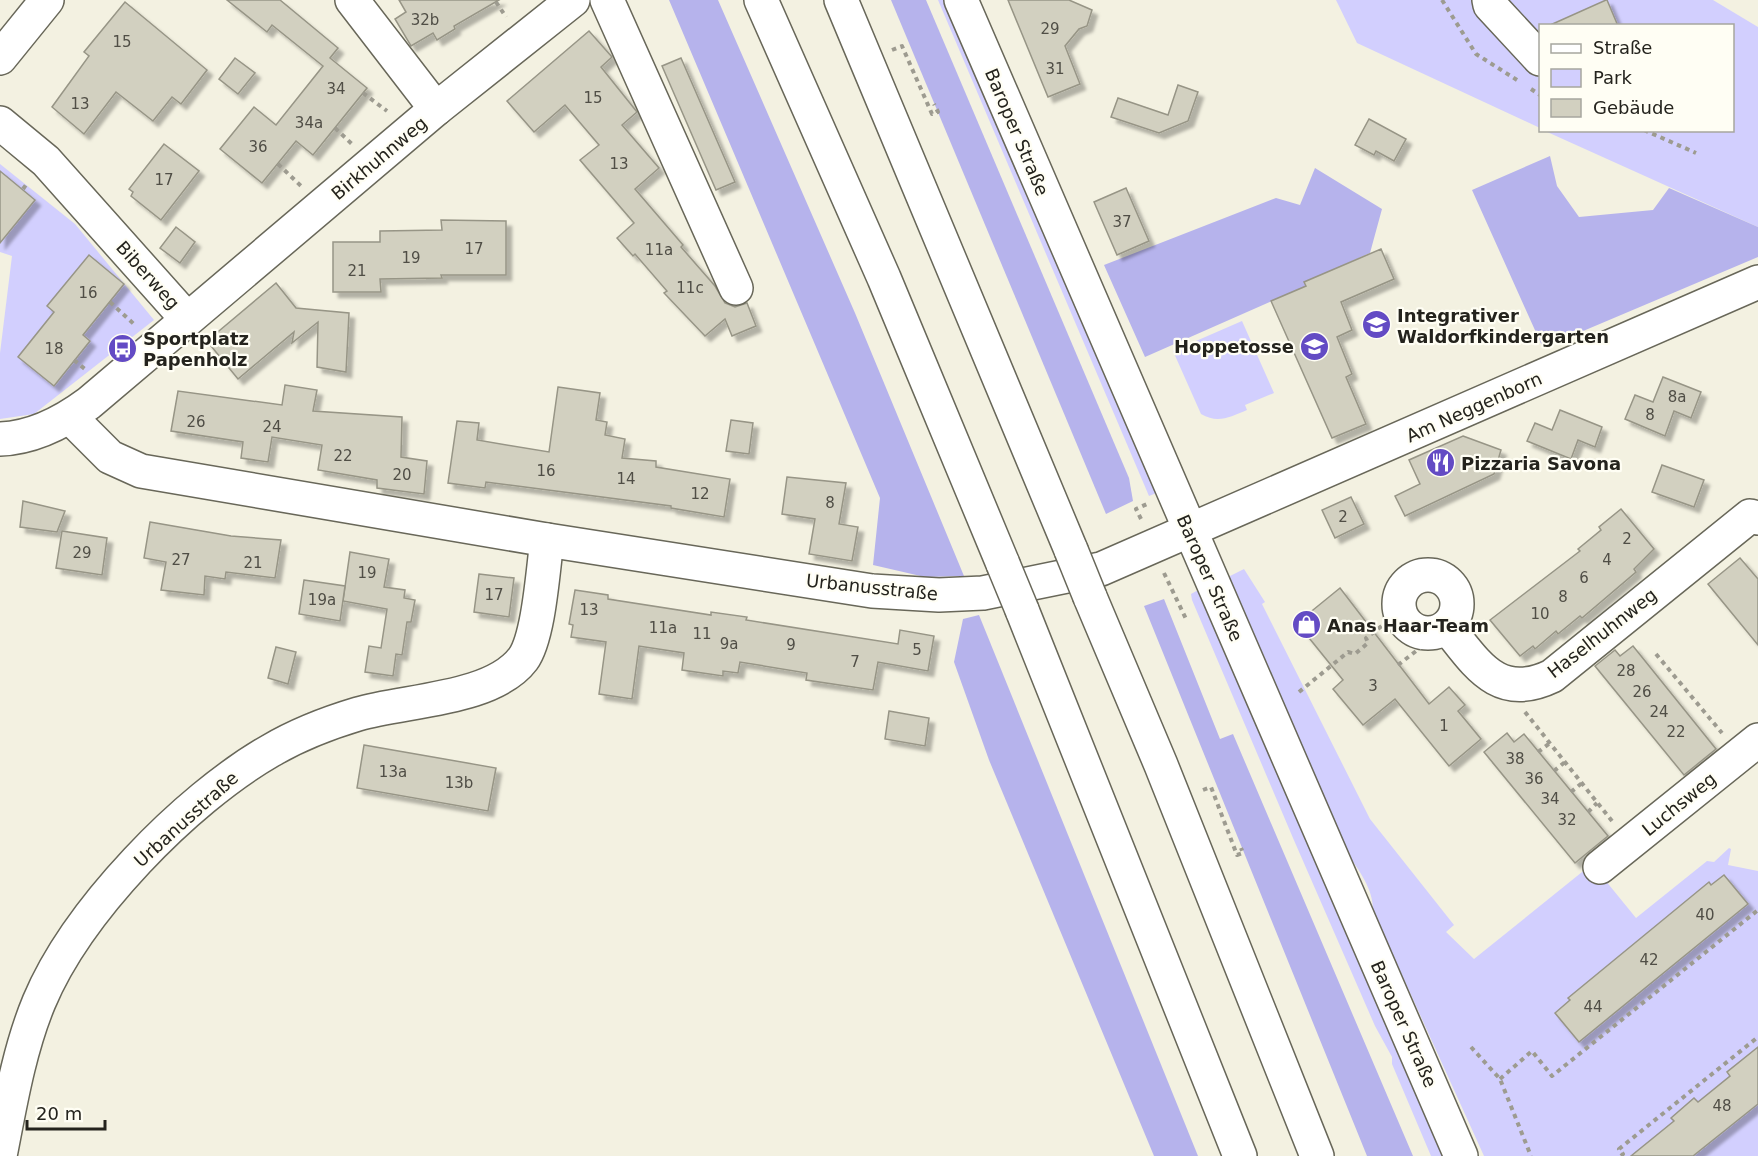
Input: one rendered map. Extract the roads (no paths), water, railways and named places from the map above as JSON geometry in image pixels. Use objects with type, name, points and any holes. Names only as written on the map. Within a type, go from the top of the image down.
[{"type":"main road","points":[[0,58],[47,0]]},
{"type":"main road","points":[[352,0],[436,109]]},
{"type":"main road","name":"Birkhuhnweg","points":[[188,319],[436,109],[573,0]]},
{"type":"main road","points":[[607,0],[736,288]]},
{"type":"main road","points":[[761,0],[884,278],[1003,564],[1240,1156]]},
{"type":"main road","points":[[841,0],[1164,774],[1317,1156]]},
{"type":"main road","name":"Baroper Straße","points":[[961,0],[1461,1156]]},
{"type":"main road","points":[[1489,0],[1490,5],[1539,58]]},
{"type":"main road","name":"Biberweg","points":[[0,123],[46,161],[188,319],[70,417]]},
{"type":"main road","name":"Am Neggenborn","points":[[1190,532],[1758,282]]},
{"type":"main road","points":[[0,439],[32,434],[70,417]]},
{"type":"main road","name":"Urbanusstraße","points":[[70,417],[110,457],[141,471],[547,540],[872,591],[939,595],[983,593],[1101,569],[1190,532]]},
{"type":"main road","name":"Haselhuhnweg","points":[[1423,624],[1487,675],[1512,685],[1538,682],[1552,676],[1750,516],[1758,518]]},
{"type":"main road","name":"Urbanusstraße","points":[[0,1156],[18,1072],[39,1003],[71,944],[114,886],[202,801],[270,751],[301,735],[359,713],[482,687],[511,671],[523,659],[532,642],[547,540]]},
{"type":"main road","name":"Luchsweg","points":[[1600,867],[1749,748]]},
{"type":"place","name":"Integrativer Waldorfkindergarten","points":[[1376,325]]},
{"type":"place","name":"Hoppetosse","points":[[1315,346]]},
{"type":"place","name":"Sportplatz Papenholz","points":[[122,348]]},
{"type":"place","name":"Pizzaria Savona","points":[[1440,463]]},
{"type":"place","name":"Anas Haar-Team","points":[[1306,625]]}]
